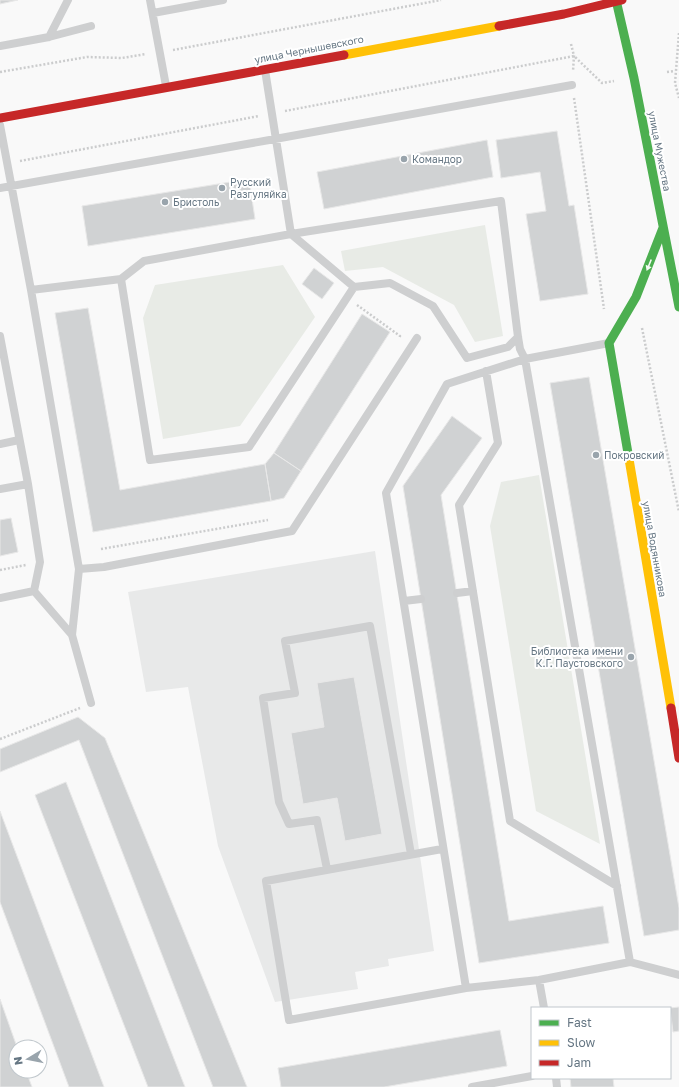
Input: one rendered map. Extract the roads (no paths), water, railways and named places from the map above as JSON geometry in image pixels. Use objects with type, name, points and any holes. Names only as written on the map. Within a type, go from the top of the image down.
[{"type":"street","name":"улица Чернышевского","points":[[0,118],[564,14],[618,0]]},
{"type":"street","name":"улица Мужества","points":[[618,0],[679,307]]},
{"type":"street","points":[[609,343],[636,297],[663,228]]},
{"type":"street","name":"улица Водянникова","points":[[609,343],[679,758]]},
{"type":"lane","points":[[48,37],[68,0]]},
{"type":"lane","points":[[150,0],[166,88]]},
{"type":"lane","points":[[153,12],[223,0]]},
{"type":"lane","points":[[0,46],[48,37],[91,26]]},
{"type":"lane","points":[[265,69],[291,234],[354,287],[390,283],[433,306],[466,358],[508,347],[518,337]]},
{"type":"lane","points":[[0,188],[572,84]]},
{"type":"lane","points":[[0,125],[31,290],[79,569],[72,635],[92,703]]},
{"type":"lane","points":[[31,290],[121,279],[144,261],[291,234],[501,201],[520,349],[525,359],[630,962]]},
{"type":"lane","points":[[121,279],[150,460],[249,447],[354,287]]},
{"type":"lane","points":[[0,336],[28,484],[40,562],[34,592]]},
{"type":"lane","points":[[79,569],[104,567],[292,531],[417,338]]},
{"type":"lane","points":[[466,988],[442,849],[386,493],[447,384],[525,359],[609,343]]},
{"type":"lane","points":[[486,371],[498,442],[458,505],[510,821],[617,886]]},
{"type":"lane","points":[[0,444],[19,440]]},
{"type":"lane","points":[[0,489],[28,484]]},
{"type":"lane","points":[[457,593],[473,591]]},
{"type":"lane","points":[[34,592],[72,635]]},
{"type":"lane","points":[[0,598],[34,592]]},
{"type":"lane","points":[[404,601],[420,599]]},
{"type":"lane","points":[[327,870],[317,820],[289,824],[279,802],[262,698],[294,693],[286,641],[370,626],[411,854]]},
{"type":"lane","points":[[442,849],[266,881],[290,1020],[466,988],[539,980],[630,962],[679,975]]},
{"type":"lane","points":[[539,980],[544,1007]]},
{"type":"lane","points":[[472,1087],[531,1076]]},
{"type":"place","name":"Командор","points":[[404,159]]},
{"type":"place","name":"Русский Разгуляйка","points":[[222,188]]},
{"type":"place","name":"Бристоль","points":[[165,202]]},
{"type":"place","name":"Покровский","points":[[596,455]]},
{"type":"place","name":"Библиотека имени К.Г. Паустовского","points":[[631,657]]}]
